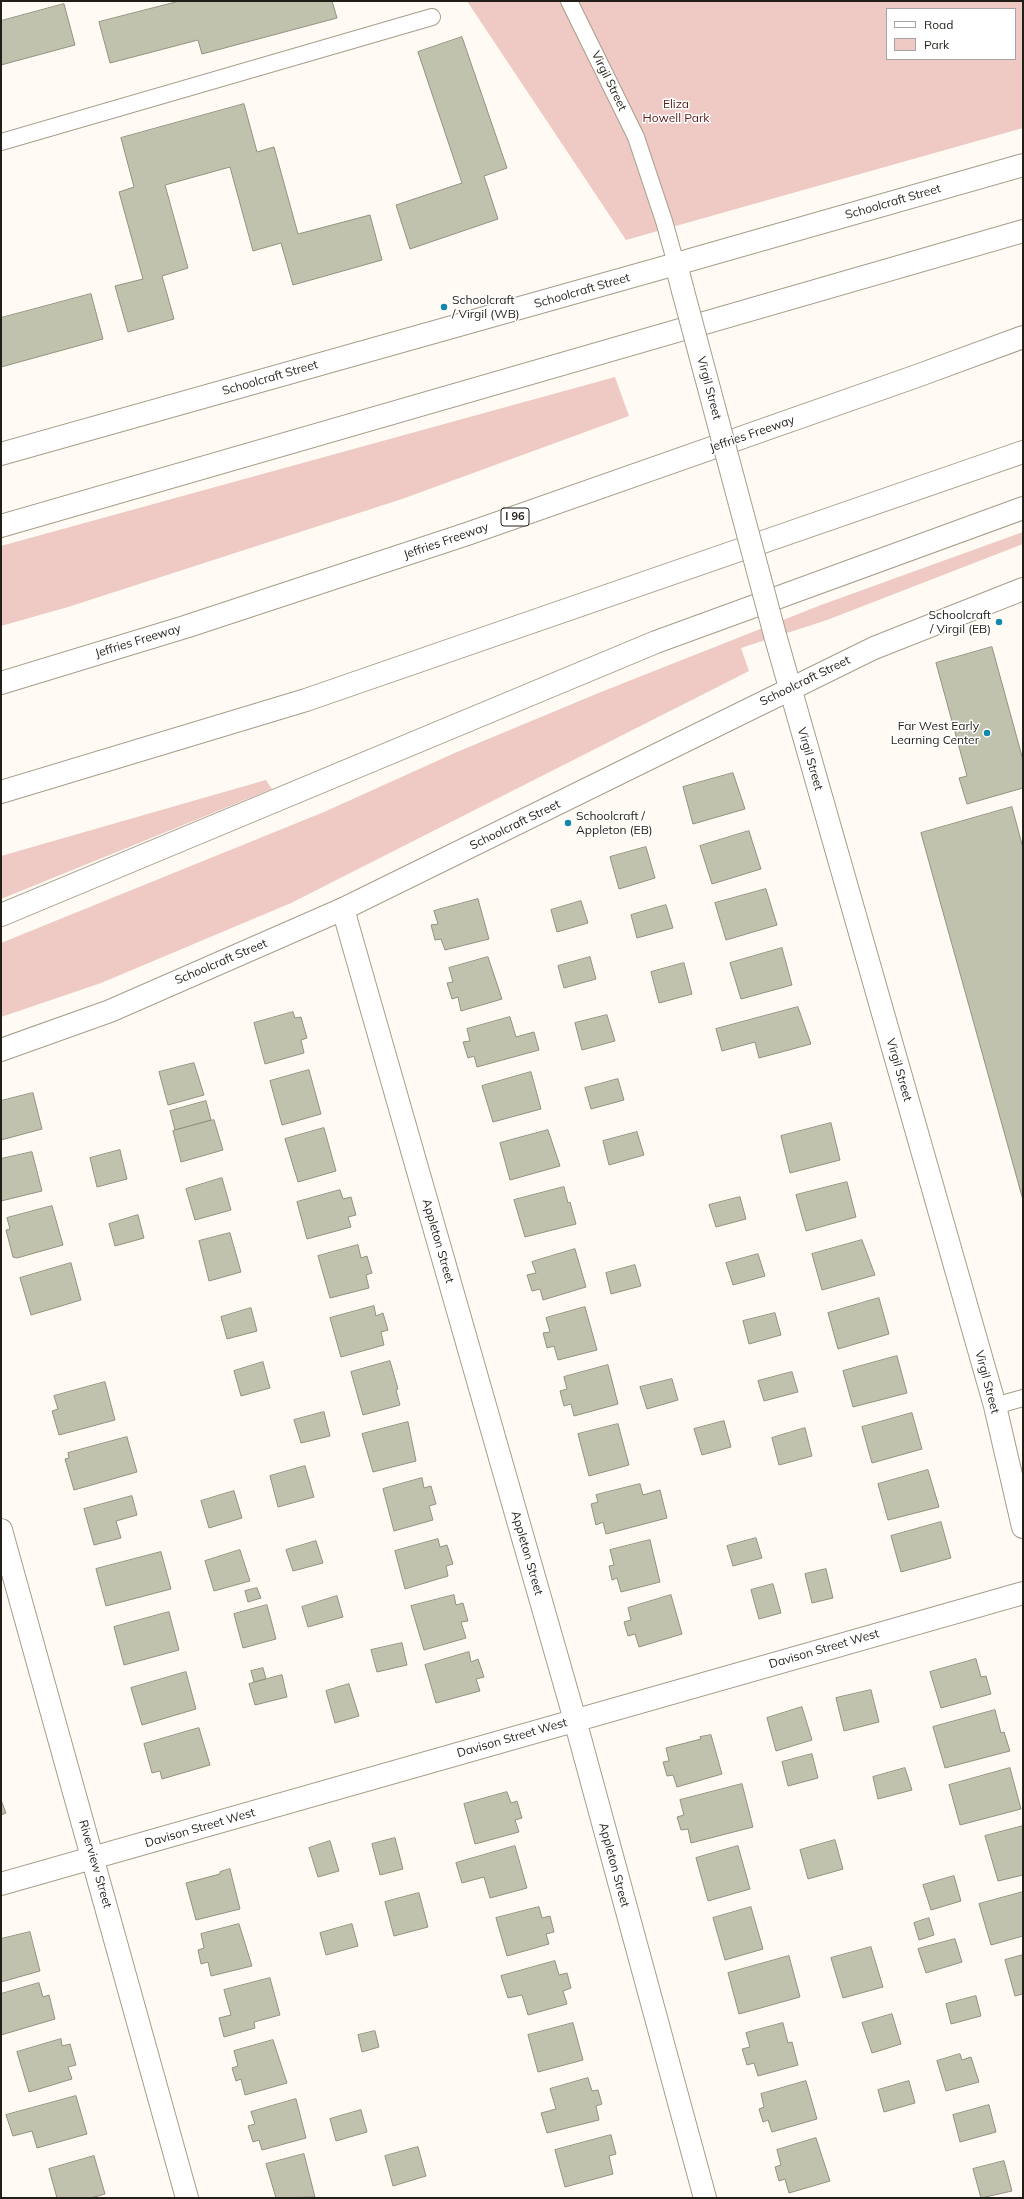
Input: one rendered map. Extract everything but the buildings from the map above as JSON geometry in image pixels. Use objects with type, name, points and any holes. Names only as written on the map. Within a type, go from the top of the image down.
[{"type":"main road","name":"Schoolcraft Street","points":[[1,454],[1023,165]]},
{"type":"main road","points":[[1,526],[1023,231]]},
{"type":"main road","name":"Virgil Street","points":[[676,264],[789,688],[995,1406],[1023,1527]]},
{"type":"main road","name":"Jeffries Freeway","points":[[1,682],[184,627],[466,534],[914,378],[1023,337]]},
{"type":"main road","points":[[1,792],[306,700],[1023,452]]},
{"type":"main road","points":[[1,915],[656,642],[1023,508]]},
{"type":"main road","name":"Schoolcraft Street","points":[[1,1050],[110,1010],[343,909],[789,688],[874,648],[1023,589]]},
{"type":"main road","name":"Appleton Street","points":[[343,909],[575,1720],[705,2198]]},
{"type":"main road","name":"Riverview Street","points":[[1,1530],[94,1858],[187,2198]]},
{"type":"main road","name":"Davison Street West","points":[[1,1884],[1023,1593]]},
{"type":"lane","name":"Virgil Street","points":[[569,1],[636,137],[664,220],[676,264]]},
{"type":"lane","points":[[1,142],[432,17]]},
{"type":"lane","points":[[995,1406],[1023,1398]]},
{"type":"green space","name":"Eliza Howell Park","points":[[467,1],[1023,1],[1023,128],[626,240]]},
{"type":"green space","points":[[615,377],[629,416],[402,499],[68,607],[1,626],[1,546]]},
{"type":"green space","points":[[1023,532],[1023,544],[827,620],[741,648],[749,671],[291,903],[101,983],[1,1017],[1,943],[324,812],[457,752],[601,692],[821,605]]},
{"type":"green space","points":[[266,780],[272,789],[1,899],[1,856]]},
{"type":"place","name":"Schoolcraft / Virgil (WB)","points":[[444,307]]},
{"type":"place","name":"Schoolcraft / Virgil (EB)","points":[[999,622]]},
{"type":"place","name":"Far West Early Learning Center","points":[[987,733]]},
{"type":"place","name":"Schoolcraft / Appleton (EB)","points":[[568,823]]}]
